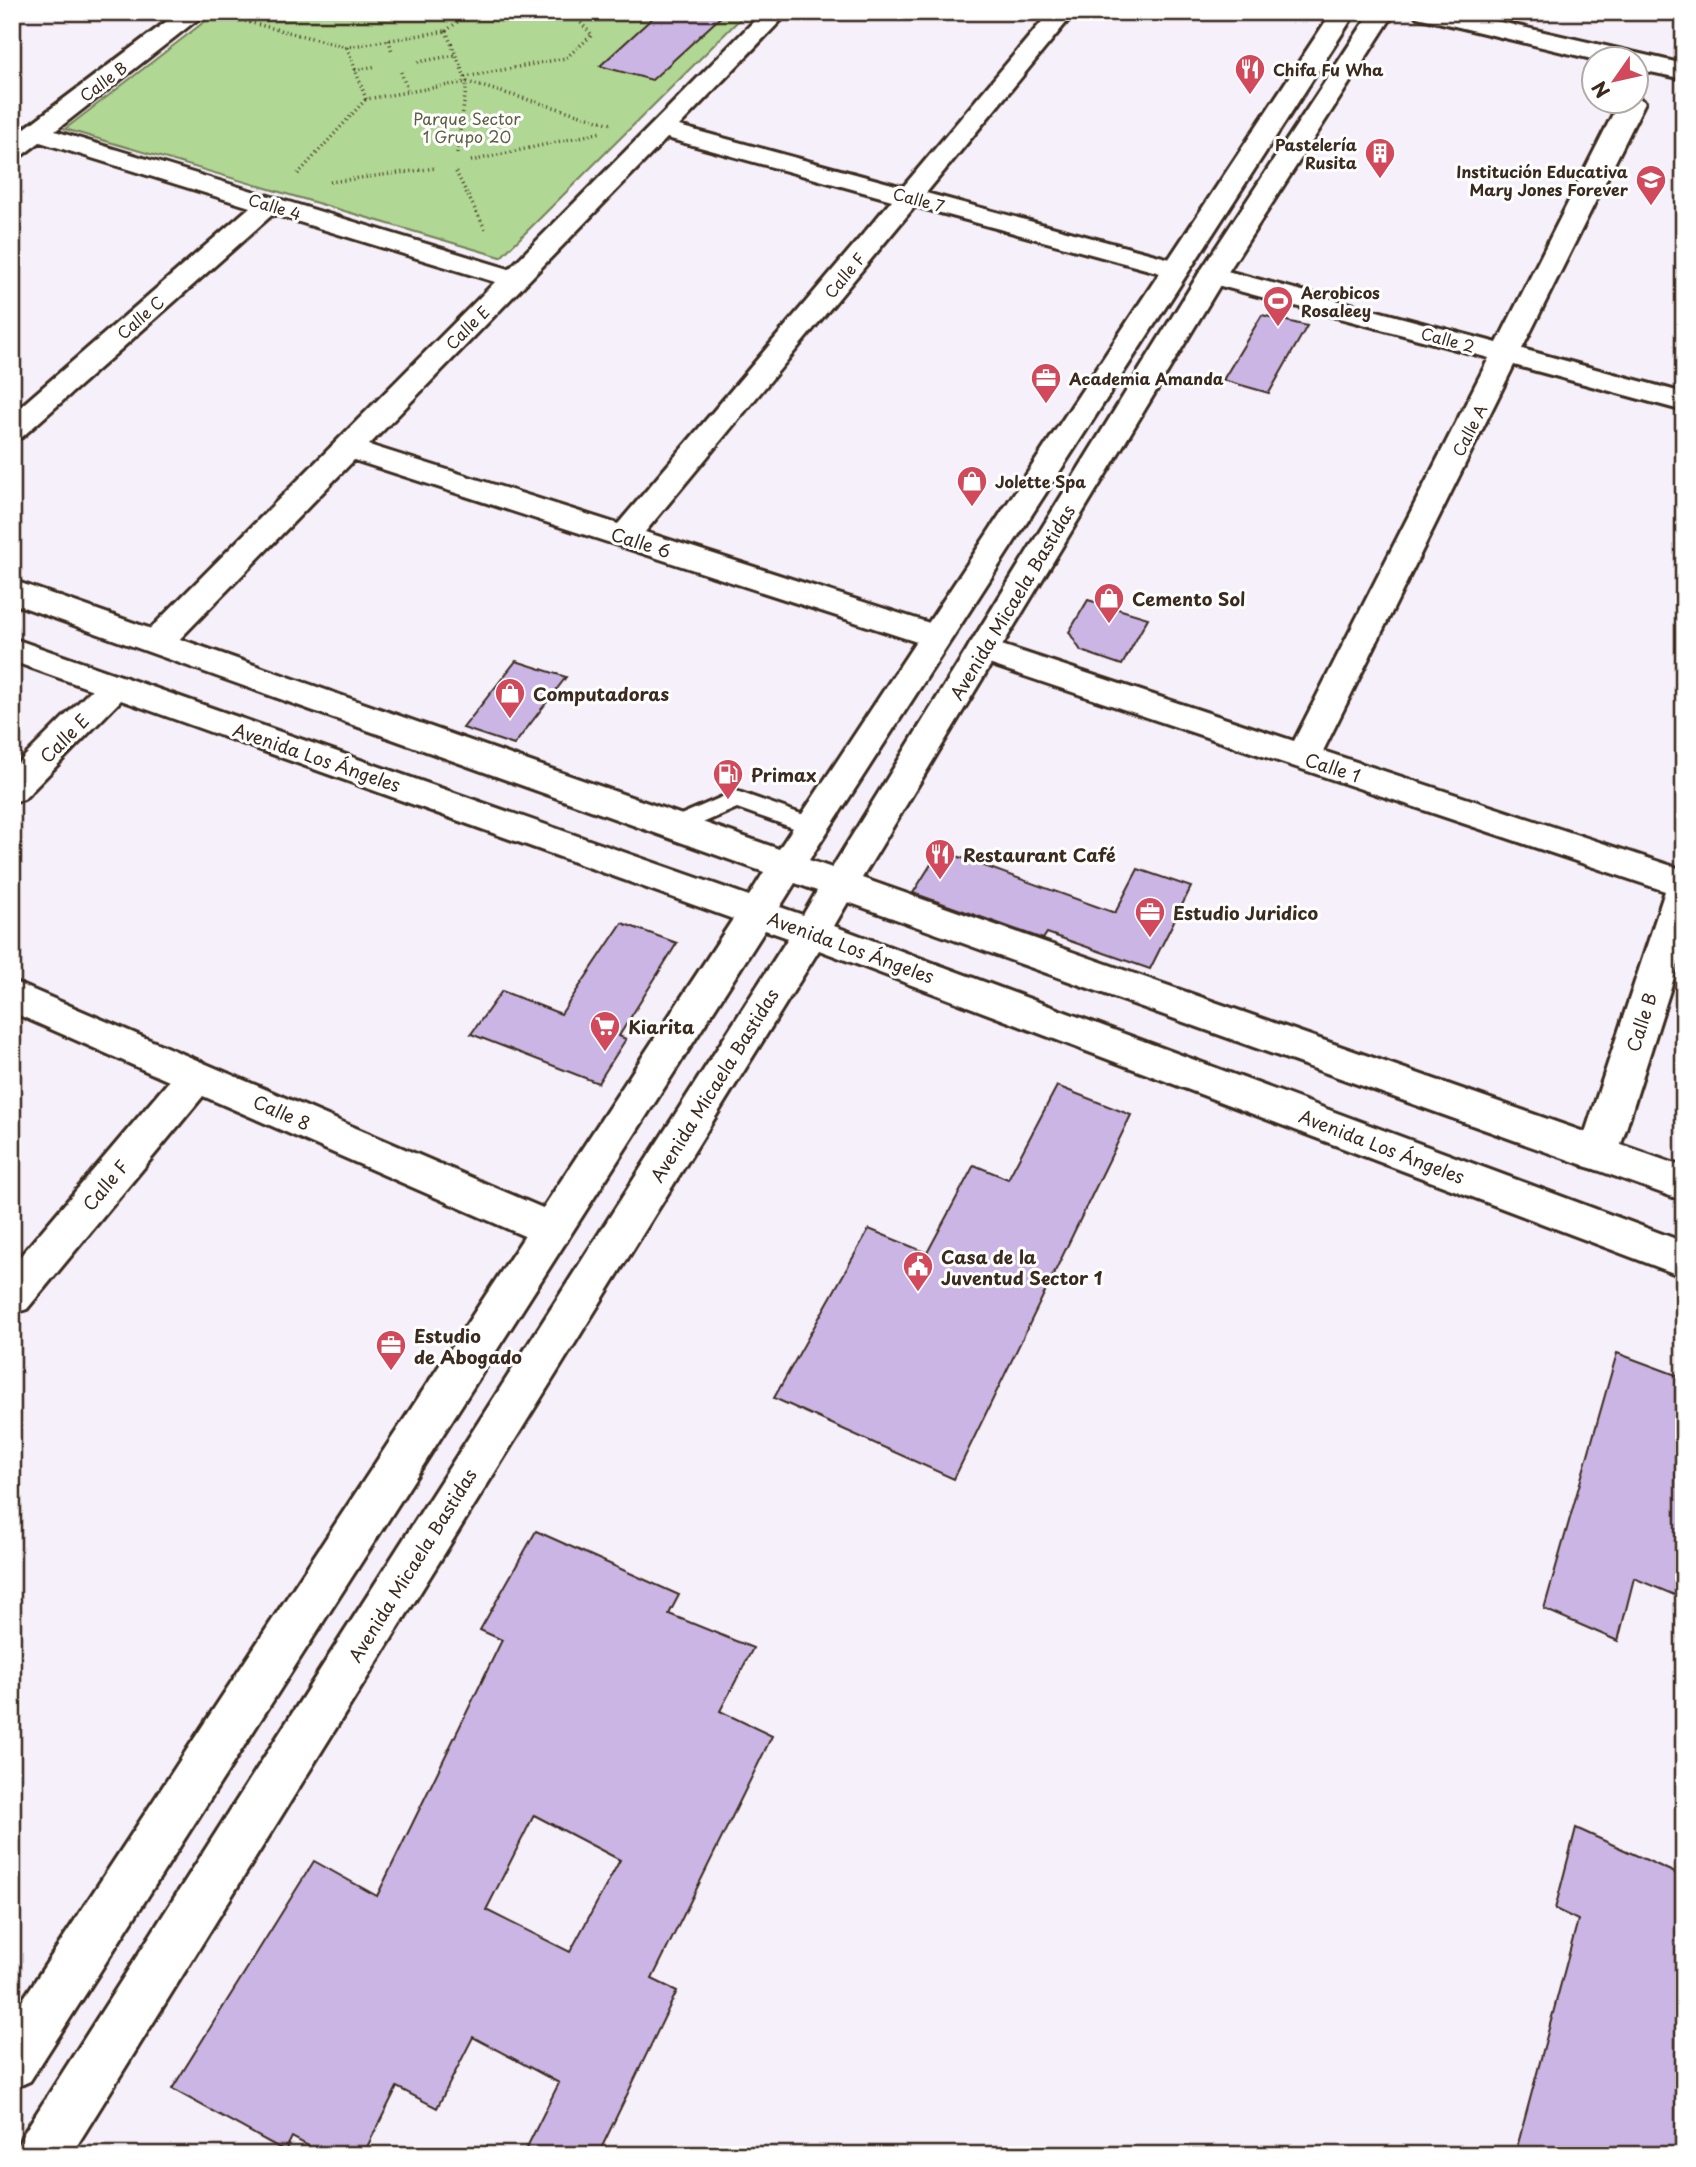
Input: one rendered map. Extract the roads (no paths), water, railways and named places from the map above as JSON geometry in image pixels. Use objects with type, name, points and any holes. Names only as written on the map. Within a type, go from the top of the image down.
[{"type":"street","name":"Calle B","points":[[12,151],[195,12]]},
{"type":"street","name":"Calle E","points":[[157,642],[777,12]]},
{"type":"street","name":"Calle F","points":[[624,537],[1063,12]]},
{"type":"street","name":"Avenida Micaela Bastidas","points":[[41,2155],[811,932],[983,650],[1194,272],[1344,12]]},
{"type":"street","name":"Avenida Micaela Bastidas","points":[[12,2063],[759,913],[934,636],[1383,12]]},
{"type":"street","points":[[1425,12],[1580,48]]},
{"type":"street","points":[[1650,64],[1684,72]]},
{"type":"street","name":"Calle A","points":[[1303,757],[1625,116]]},
{"type":"street","name":"Calle 7","points":[[662,129],[1194,272]]},
{"type":"street","name":"Calle 4","points":[[36,133],[514,279]]},
{"type":"street","name":"Calle C","points":[[12,430],[268,204]]},
{"type":"street","name":"Calle 2","points":[[1194,272],[1684,402]]},
{"type":"street","name":"Calle 6","points":[[348,448],[934,636]]},
{"type":"street","points":[[12,591],[1684,1184]]},
{"type":"street","name":"Avenida Los Ángeles","points":[[12,649],[811,932],[1684,1260]]},
{"type":"street","name":"Calle 1","points":[[983,650],[1684,884]]},
{"type":"street","name":"Calle E","points":[[12,790],[115,685]]},
{"type":"street","points":[[646,873],[677,826]]},
{"type":"street","name":"Calle B","points":[[1598,1154],[1684,890]]},
{"type":"street","name":"Calle 8","points":[[12,996],[552,1230]]},
{"type":"street","name":"Calle F","points":[[12,1296],[197,1074]]},
{"type":"lane","points":[[677,826],[736,799],[813,827]]},
{"type":"place","name":"Chifa Fu Wha","points":[[1250,96]]},
{"type":"place","name":"Pastelería Rusita","points":[[1380,180]]},
{"type":"place","name":"Institución Educativa Mary Jones Forever","points":[[1651,207]]},
{"type":"place","name":"Aerobicos Rosaleey","points":[[1278,328]]},
{"type":"place","name":"Academia Amanda","points":[[1046,405]]},
{"type":"place","name":"Jolette Spa","points":[[972,508]]},
{"type":"place","name":"Cemento Sol","points":[[1109,625]]},
{"type":"place","name":"Computadoras","points":[[510,720]]},
{"type":"place","name":"Primax","points":[[728,801]]},
{"type":"place","name":"Restaurant Café","points":[[940,881]]},
{"type":"place","name":"Estudio Juridico","points":[[1150,939]]},
{"type":"place","name":"Kiarita","points":[[605,1053]]},
{"type":"place","name":"Casa de la Juventud Sector 1","points":[[918,1293]]},
{"type":"place","name":"Estudio de Abogado","points":[[391,1372]]},
{"type":"park label","name":"Parque Sector 1 Grupo 20","points":[[467,127]]}]
